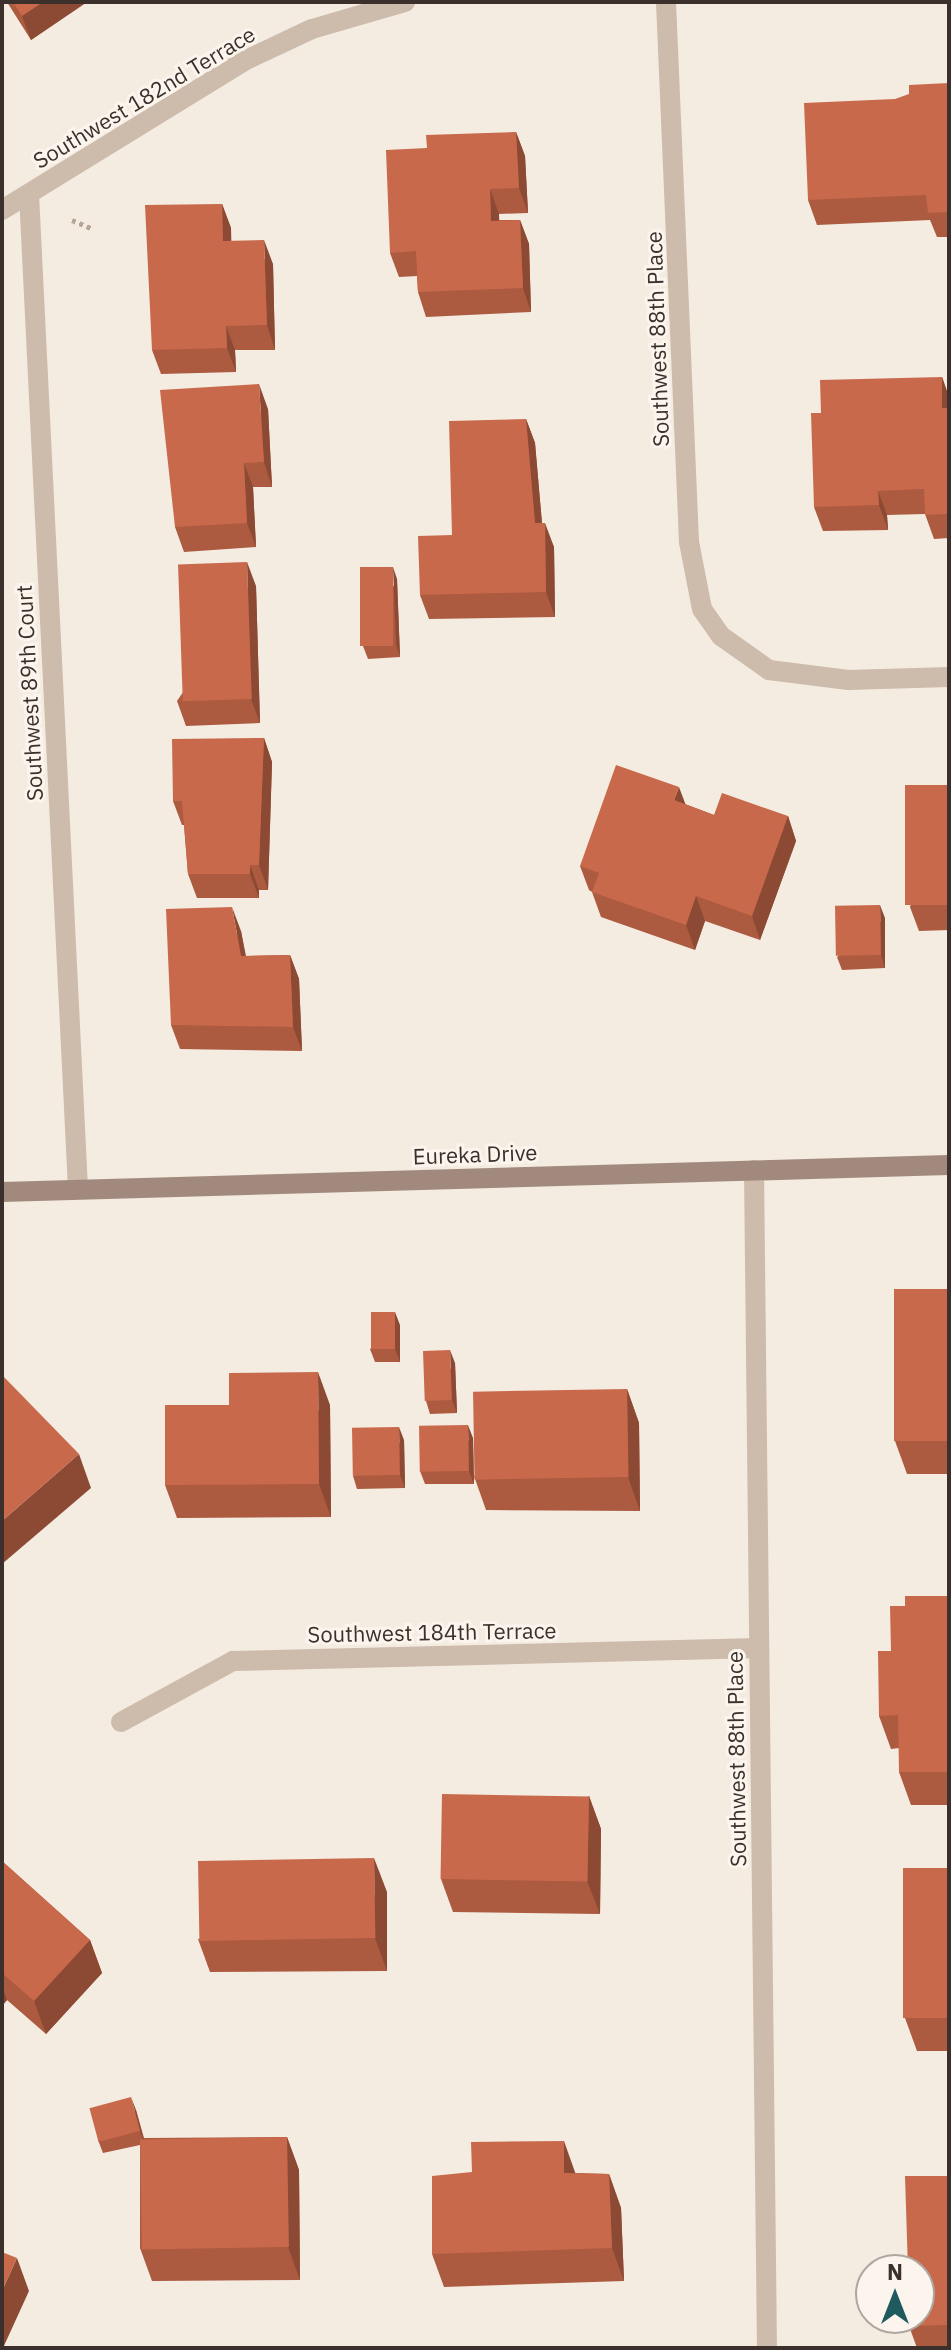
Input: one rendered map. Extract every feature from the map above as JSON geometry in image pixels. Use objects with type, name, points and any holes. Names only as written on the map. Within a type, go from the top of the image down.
[{"type":"main road","name":"Eureka Drive","points":[[2,1192],[949,1165]]},
{"type":"street","name":"Southwest 182nd Terrace","points":[[2,210],[246,60],[312,29],[405,2]]},
{"type":"street","name":"Southwest 88th Place","points":[[666,2],[690,553],[702,609],[744,656],[804,677],[949,677]]},
{"type":"street","name":"Southwest 89th Court","points":[[29,194],[78,1189]]},
{"type":"street","name":"Southwest 88th Place","points":[[754,1170],[767,2348]]},
{"type":"street","name":"Southwest 184th Terrace","points":[[121,1722],[233,1661],[759,1648]]},
{"type":"path","points":[[72,220],[93,229]]},
{"type":"building","points":[[13,2],[43,2],[22,16]]},
{"type":"building","points":[[949,83],[949,212],[928,213],[926,195],[808,200],[804,103],[895,99],[909,94],[909,85]]},
{"type":"building","points":[[516,132],[519,188],[490,189],[491,221],[520,220],[523,288],[418,292],[416,251],[390,253],[386,150],[427,148],[426,135]]},
{"type":"building","points":[[222,204],[223,241],[264,240],[267,325],[226,326],[227,348],[152,350],[145,205]]},
{"type":"building","points":[[942,377],[942,408],[949,408],[949,514],[925,515],[924,489],[878,491],[879,505],[814,507],[811,413],[821,413],[820,380]]},
{"type":"building","points":[[259,384],[264,462],[244,463],[247,523],[175,527],[160,390]]},
{"type":"building","points":[[526,419],[535,523],[545,523],[546,592],[420,595],[418,536],[452,535],[449,421]]},
{"type":"building","points":[[247,562],[252,699],[183,701],[178,564]]},
{"type":"building","points":[[360,567],[393,567],[393,646],[360,646]]},
{"type":"building","points":[[264,738],[259,865],[250,865],[250,874],[188,874],[182,801],[173,801],[172,739]]},
{"type":"building","points":[[616,765],[679,787],[674,800],[714,815],[722,793],[788,816],[752,916],[696,896],[686,925],[592,892],[599,873],[580,866]]},
{"type":"building","points":[[905,785],[949,785],[949,905],[905,905]]},
{"type":"building","points":[[880,905],[881,955],[836,956],[835,906]]},
{"type":"building","points":[[232,907],[241,956],[290,955],[293,1027],[171,1025],[166,909]]},
{"type":"building","points":[[894,1289],[949,1289],[949,1441],[894,1441]]},
{"type":"building","points":[[371,1312],[395,1312],[395,1349],[371,1349]]},
{"type":"building","points":[[450,1350],[452,1400],[425,1401],[423,1351]]},
{"type":"building","points":[[318,1372],[319,1484],[165,1485],[165,1405],[229,1405],[229,1373]]},
{"type":"building","points":[[4,1377],[79,1454],[2,1521],[2,1379]]},
{"type":"building","points":[[627,1389],[629,1477],[475,1480],[473,1392]]},
{"type":"building","points":[[468,1425],[469,1471],[420,1472],[419,1426]]},
{"type":"building","points":[[399,1427],[400,1475],[353,1476],[352,1428]]},
{"type":"building","points":[[905,1596],[949,1596],[949,1772],[899,1772],[898,1715],[879,1716],[878,1651],[891,1651],[890,1606],[905,1606]]},
{"type":"building","points":[[442,1794],[589,1797],[587,1882],[441,1879]]},
{"type":"building","points":[[374,1858],[375,1938],[199,1941],[198,1861]]},
{"type":"building","points":[[2,1861],[90,1940],[34,2001],[2,1973]]},
{"type":"building","points":[[903,1868],[949,1868],[949,2018],[903,2018]]},
{"type":"building","points":[[131,2097],[140,2131],[99,2142],[89,2108]]},
{"type":"building","points":[[287,2137],[289,2247],[142,2250],[140,2140]]},
{"type":"building","points":[[564,2141],[564,2173],[609,2174],[612,2248],[432,2254],[432,2176],[472,2172],[471,2142]]},
{"type":"building","points":[[905,2176],[949,2176],[949,2325],[935,2325],[935,2254],[907,2254]]},
{"type":"building","points":[[2,2252],[17,2258],[2,2291]]}]
